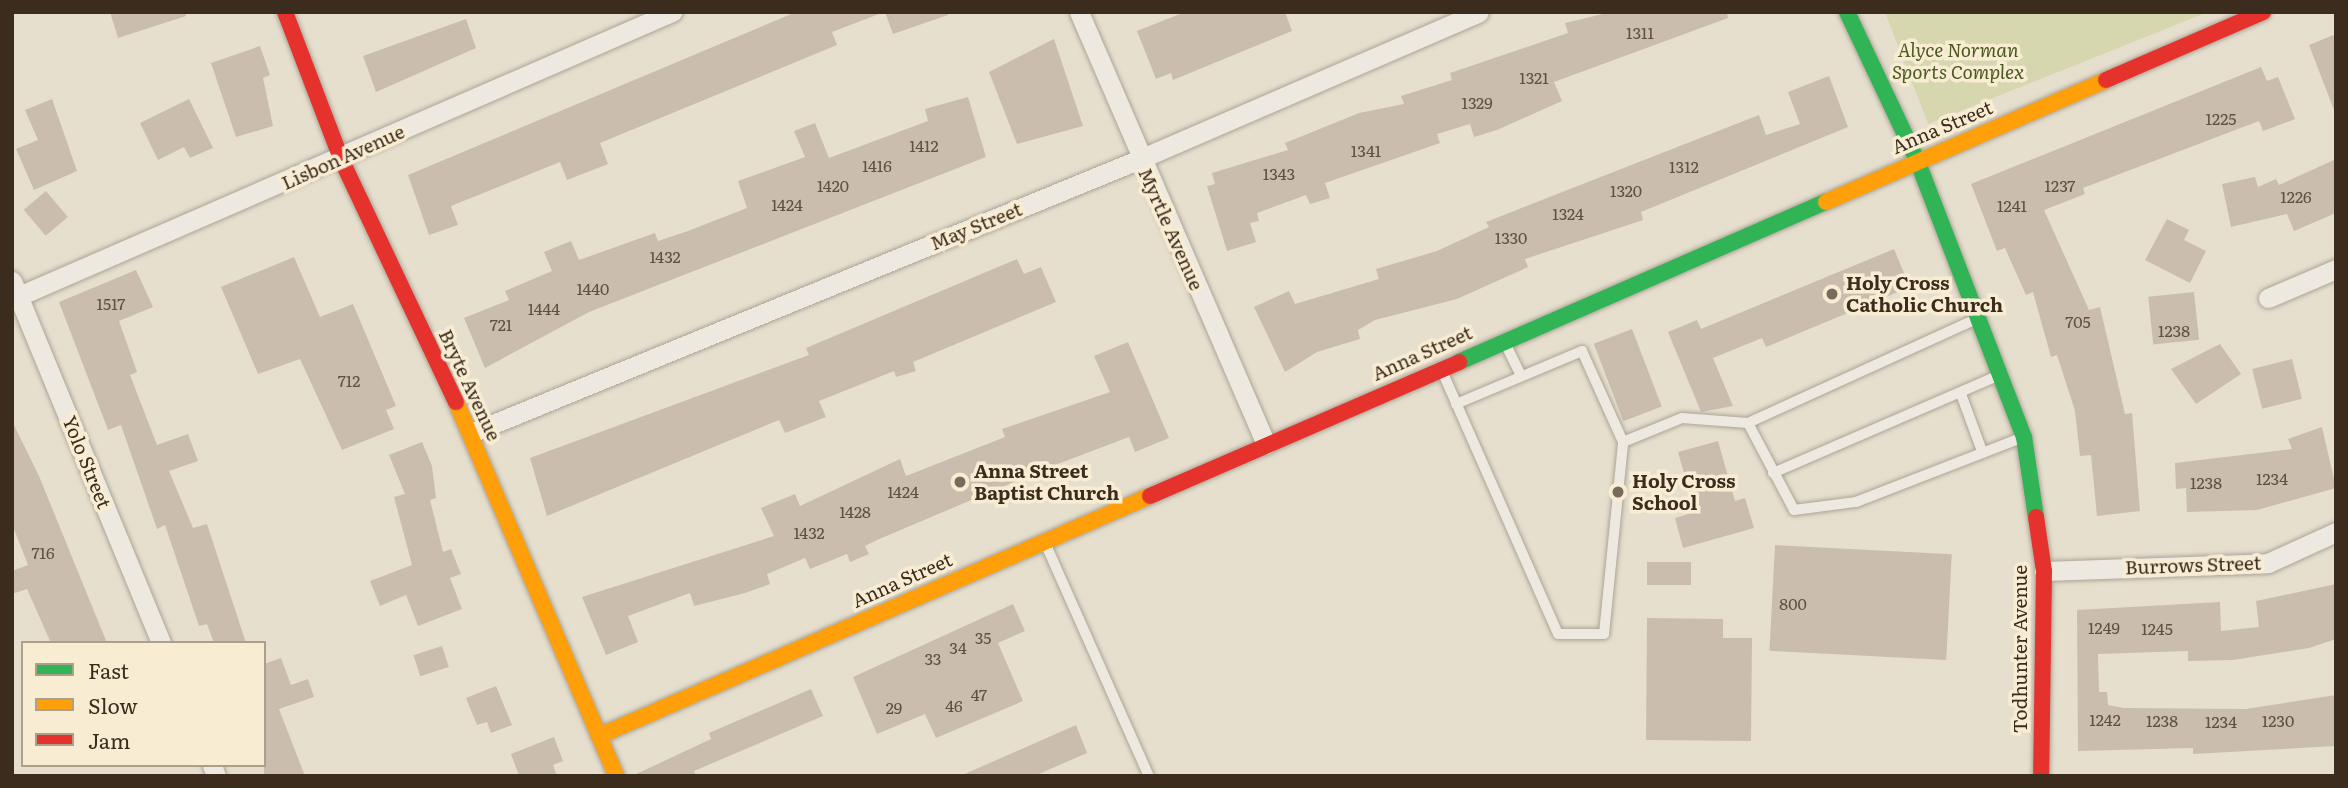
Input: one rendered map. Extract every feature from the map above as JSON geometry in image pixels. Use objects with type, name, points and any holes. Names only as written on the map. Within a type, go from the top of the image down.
[{"type":"street","name":"Bryte Avenue","points":[[285,12],[341,159],[471,433],[616,776]]},
{"type":"street","name":"Lisbon Avenue","points":[[15,292],[341,159],[672,12]]},
{"type":"street","name":"Myrtle Avenue","points":[[1079,12],[1140,159],[1266,444]]},
{"type":"street","name":"May Street","points":[[471,433],[1140,159],[1479,12]]},
{"type":"street","name":"Todhunter Avenue","points":[[1847,12],[1917,160],[2003,373],[2024,437],[2043,571],[2041,776]]},
{"type":"street","name":"Anna Street","points":[[600,736],[1503,340],[2263,12]]},
{"type":"street","points":[[2268,298],[2336,269]]},
{"type":"street","name":"Yolo Street","points":[[15,292],[161,641]]},
{"type":"street","name":"Burrows Street","points":[[2043,571],[2268,563],[2336,532]]},
{"type":"lane","points":[[1623,442],[1682,418],[1748,423],[1981,317]]},
{"type":"lane","points":[[1503,340],[1521,376]]},
{"type":"lane","points":[[1441,368],[1456,404],[1558,634],[1604,634],[1623,442],[1582,351],[1456,404]]},
{"type":"lane","points":[[1773,473],[1961,394],[2003,373]]},
{"type":"lane","points":[[1961,394],[1982,451]]},
{"type":"lane","points":[[1748,423],[1790,508],[1825,508],[1889,491],[1982,451],[2024,437]]},
{"type":"lane","points":[[1044,541],[1149,776]]},
{"type":"green space","name":"Alyce Norman Sports Complex","points":[[1885,12],[2208,12],[1928,124]]},
{"type":"building","points":[[110,12],[185,12],[186,16],[118,38]]},
{"type":"building","points":[[796,12],[879,14],[832,32],[837,45],[600,143],[608,164],[567,180],[560,162],[451,206],[458,225],[429,235],[408,175]]},
{"type":"building","points":[[885,12],[947,12],[948,15],[893,34]]},
{"type":"building","points":[[1185,12],[1285,12],[1292,31],[1173,80],[1171,73],[1156,79],[1137,31]]},
{"type":"building","points":[[1611,12],[1727,12],[1728,18],[1554,82],[1562,101],[1497,130],[1474,137],[1470,124],[1437,134],[1440,143],[1325,183],[1330,198],[1310,204],[1306,195],[1257,213],[1259,221],[1250,223],[1256,242],[1227,251],[1207,186],[1215,184],[1212,173],[1288,150],[1285,143],[1359,113],[1404,104],[1401,96],[1452,80],[1450,73],[1568,33],[1565,23]]},
{"type":"building","points":[[466,19],[476,48],[376,92],[363,56]]},
{"type":"building","points":[[2336,34],[2336,110],[2334,110],[2309,45]]},
{"type":"building","points":[[1054,39],[1083,126],[1017,144],[989,72]]},
{"type":"building","points":[[260,46],[270,75],[263,78],[273,126],[236,137],[211,63]]},
{"type":"building","points":[[2261,67],[2267,81],[2278,77],[2295,119],[2263,131],[2259,121],[2083,188],[2085,194],[2044,210],[2089,310],[2100,307],[2125,414],[2132,413],[2140,511],[2097,516],[2091,455],[2080,456],[2075,411],[2057,355],[2051,357],[2033,292],[2026,295],[2005,248],[1997,251],[1971,184]]},
{"type":"building","points":[[1829,76],[1848,127],[1641,212],[1643,220],[1525,259],[1528,267],[1457,299],[1375,320],[1358,330],[1360,339],[1317,352],[1285,372],[1254,307],[1289,291],[1295,304],[1379,279],[1376,269],[1437,251],[1489,227],[1486,222],[1759,115],[1766,135],[1800,124],[1788,92]]},
{"type":"building","points":[[968,97],[986,157],[589,312],[485,368],[464,318],[509,300],[505,291],[552,271],[544,252],[571,241],[579,260],[655,233],[658,241],[688,231],[747,208],[738,181],[805,157],[794,131],[815,123],[829,158],[928,121],[925,109]]},
{"type":"building","points":[[52,99],[77,171],[34,190],[16,149],[38,140],[25,110]]},
{"type":"building","points":[[189,99],[213,148],[190,158],[184,147],[158,160],[140,123]]},
{"type":"building","points":[[2336,159],[2336,213],[2294,231],[2287,214],[2231,227],[2222,184],[2255,177],[2258,187],[2276,179],[2279,185]]},
{"type":"building","points":[[46,191],[68,217],[46,236],[24,210]]},
{"type":"building","points":[[2167,219],[2189,230],[2184,240],[2206,251],[2190,283],[2145,260]]},
{"type":"building","points":[[1894,249],[1910,287],[1766,347],[1762,338],[1713,358],[1733,406],[1701,412],[1668,332],[1697,320],[1701,329]]},
{"type":"building","points":[[294,257],[320,317],[353,304],[396,406],[386,410],[394,429],[342,450],[300,359],[258,374],[221,287]]},
{"type":"building","points":[[1017,259],[1024,274],[1041,267],[1056,302],[913,362],[916,371],[896,377],[894,371],[819,401],[826,417],[785,433],[779,420],[547,516],[530,458],[809,355],[806,348]]},
{"type":"building","points":[[136,270],[153,307],[119,321],[137,372],[130,375],[157,445],[188,434],[198,461],[169,471],[193,528],[207,524],[245,641],[213,641],[207,624],[199,626],[165,525],[157,529],[121,425],[108,430],[59,302]]},
{"type":"building","points":[[2194,292],[2199,340],[2153,345],[2148,297]]},
{"type":"building","points":[[1632,329],[1662,406],[1623,421],[1594,344]]},
{"type":"building","points":[[1128,342],[1169,438],[1135,452],[1129,437],[1042,470],[877,540],[865,546],[869,554],[850,562],[847,554],[810,569],[805,558],[767,574],[770,584],[745,593],[694,606],[690,593],[628,616],[638,642],[606,655],[582,597],[774,536],[761,508],[795,494],[800,506],[900,459],[906,476],[1005,437],[1002,429],[1110,392],[1094,356]]},
{"type":"building","points":[[2220,344],[2241,374],[2196,404],[2171,369]]},
{"type":"building","points":[[2292,359],[2302,399],[2262,409],[2252,369]]},
{"type":"building","points":[[13,423],[39,476],[106,641],[50,641],[27,589],[12,594],[12,571],[28,565],[12,524]]},
{"type":"building","points":[[2322,427],[2336,488],[2257,510],[2187,512],[2186,488],[2176,489],[2175,463],[2292,449],[2288,439]]},
{"type":"building","points":[[1718,441],[1735,501],[1745,498],[1754,528],[1683,548],[1675,518],[1695,512],[1678,452]]},
{"type":"building","points":[[422,442],[432,466],[436,498],[430,500],[443,552],[451,549],[461,574],[450,578],[462,609],[418,626],[406,595],[380,606],[370,581],[412,565],[394,497],[405,494],[389,455]]},
{"type":"building","points":[[1775,545],[1952,554],[1946,660],[1769,651]]},
{"type":"building","points":[[1647,562],[1691,562],[1691,585],[1647,585]]},
{"type":"building","points":[[2336,584],[2336,639],[2309,648],[2233,660],[2188,661],[2188,651],[2098,654],[2099,692],[2107,692],[2108,705],[2124,708],[2246,709],[2336,695],[2336,746],[2193,754],[2193,748],[2078,751],[2077,610],[2220,602],[2221,631],[2259,627],[2256,601]]},
{"type":"building","points":[[1013,604],[1025,631],[998,643],[1023,701],[936,738],[925,714],[877,734],[853,677]]},
{"type":"building","points":[[1647,618],[1723,619],[1723,638],[1752,638],[1751,741],[1646,740]]},
{"type":"building","points":[[442,646],[449,667],[420,676],[413,655]]},
{"type":"building","points":[[281,658],[291,685],[308,679],[314,697],[279,709],[305,776],[264,776],[266,663]]},
{"type":"building","points":[[496,686],[512,725],[491,733],[487,722],[477,725],[466,698]]},
{"type":"building","points":[[811,689],[823,716],[694,771],[696,776],[632,776],[711,739],[709,733]]},
{"type":"building","points":[[1076,725],[1087,753],[1034,776],[960,776]]},
{"type":"building","points":[[554,737],[563,761],[553,765],[557,776],[519,776],[511,754]]},
{"type":"traffic: fast","points":[[1847,12],[1917,160],[2024,437],[2036,517]]},
{"type":"traffic: fast","points":[[1459,362],[1826,202]]},
{"type":"traffic: slow","points":[[1826,202],[2106,80]]},
{"type":"traffic: slow","points":[[456,402],[616,776]]},
{"type":"traffic: slow","points":[[599,736],[1150,496]]},
{"type":"traffic: jam","points":[[285,12],[341,159],[456,402]]},
{"type":"traffic: jam","points":[[2106,80],[2263,12]]},
{"type":"traffic: jam","points":[[1150,496],[1459,362]]},
{"type":"traffic: jam","points":[[2036,517],[2044,571],[2041,776]]},
{"type":"place","name":"Holy Cross Catholic Church","points":[[1832,294]]},
{"type":"place","name":"Anna Street Baptist Church","points":[[960,482]]},
{"type":"place","name":"Holy Cross School","points":[[1618,492]]}]
